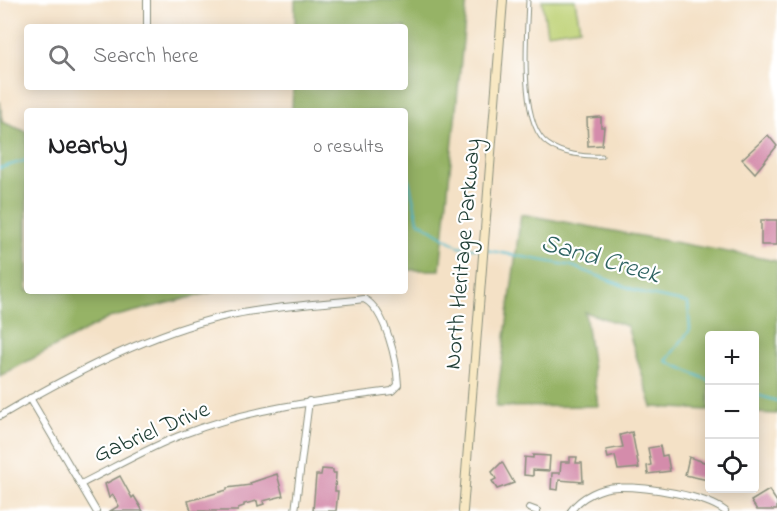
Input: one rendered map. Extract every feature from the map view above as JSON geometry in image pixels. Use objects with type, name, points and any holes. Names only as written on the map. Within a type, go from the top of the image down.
[{"type":"main road","name":"North Heritage Parkway","points":[[463,511],[503,0]]},
{"type":"street","points":[[147,0],[147,24]]},
{"type":"street","name":"Gabriel Drive","points":[[30,398],[124,351],[202,322],[284,307],[364,299],[372,303],[390,343],[398,369],[398,386],[392,392],[309,401],[254,412],[184,434],[81,484]]},
{"type":"street","points":[[0,416],[30,398],[96,511]]},
{"type":"street","points":[[295,511],[309,401]]},
{"type":"street","points":[[570,511],[592,493],[618,486],[701,498],[725,511]]},
{"type":"street","points":[[529,508],[537,511]]},
{"type":"lane","points":[[528,0],[528,90],[531,120],[548,144],[589,157],[602,156]]},
{"type":"green space","points":[[295,0],[467,0],[440,270],[408,270],[408,108],[292,108],[293,90],[408,90],[408,24],[295,24]]},
{"type":"green space","points":[[542,0],[575,0],[580,28],[547,33]]},
{"type":"green space","points":[[0,101],[2,122],[24,131],[24,294],[204,294],[109,318],[0,376]]},
{"type":"green space","points":[[521,214],[777,261],[777,414],[759,413],[759,331],[705,331],[705,410],[652,407],[627,326],[585,312],[598,406],[496,407]]},
{"type":"building","points":[[601,117],[601,127],[604,127],[602,145],[588,146],[587,118]]},
{"type":"building","points":[[768,135],[777,146],[755,173],[742,159]]},
{"type":"building","points":[[761,220],[777,220],[777,245],[761,245]]},
{"type":"building","points":[[632,432],[639,468],[618,470],[615,456],[608,458],[606,450],[623,447],[620,435]]},
{"type":"building","points":[[660,446],[662,456],[667,455],[670,471],[648,474],[647,466],[651,465],[648,448]]},
{"type":"building","points":[[533,455],[550,456],[549,471],[533,470],[533,476],[524,475],[525,457],[533,458]]},
{"type":"building","points":[[570,457],[577,457],[576,463],[582,463],[583,482],[559,480],[558,490],[551,489],[552,473],[560,473],[561,462],[570,462]]},
{"type":"building","points":[[689,457],[705,462],[705,479],[685,475]]},
{"type":"building","points":[[502,462],[514,483],[497,489],[492,481],[496,479],[492,472]]},
{"type":"building","points":[[322,469],[333,470],[333,473],[336,473],[335,491],[338,491],[336,511],[313,511],[316,475],[321,475]]},
{"type":"building","points":[[277,474],[283,496],[263,501],[264,504],[258,506],[257,501],[244,504],[238,508],[238,511],[191,511],[188,501],[227,490],[227,488],[251,485],[250,483]]},
{"type":"building","points":[[120,476],[132,498],[134,496],[143,511],[110,511],[119,506],[113,495],[109,498],[105,484]]},
{"type":"building","points":[[769,490],[777,502],[777,510],[757,510],[751,501]]},
{"type":"waterway","name":"Sand Creek","points":[[0,168],[24,161]]},
{"type":"waterway","name":"Sand Creek","points":[[408,176],[418,221],[458,246],[480,249]]},
{"type":"waterway","name":"Sand Creek","points":[[486,250],[572,266],[645,294],[688,303],[690,330],[666,361],[705,379]]},
{"type":"waterway","name":"Sand Creek","points":[[759,396],[777,401]]}]
